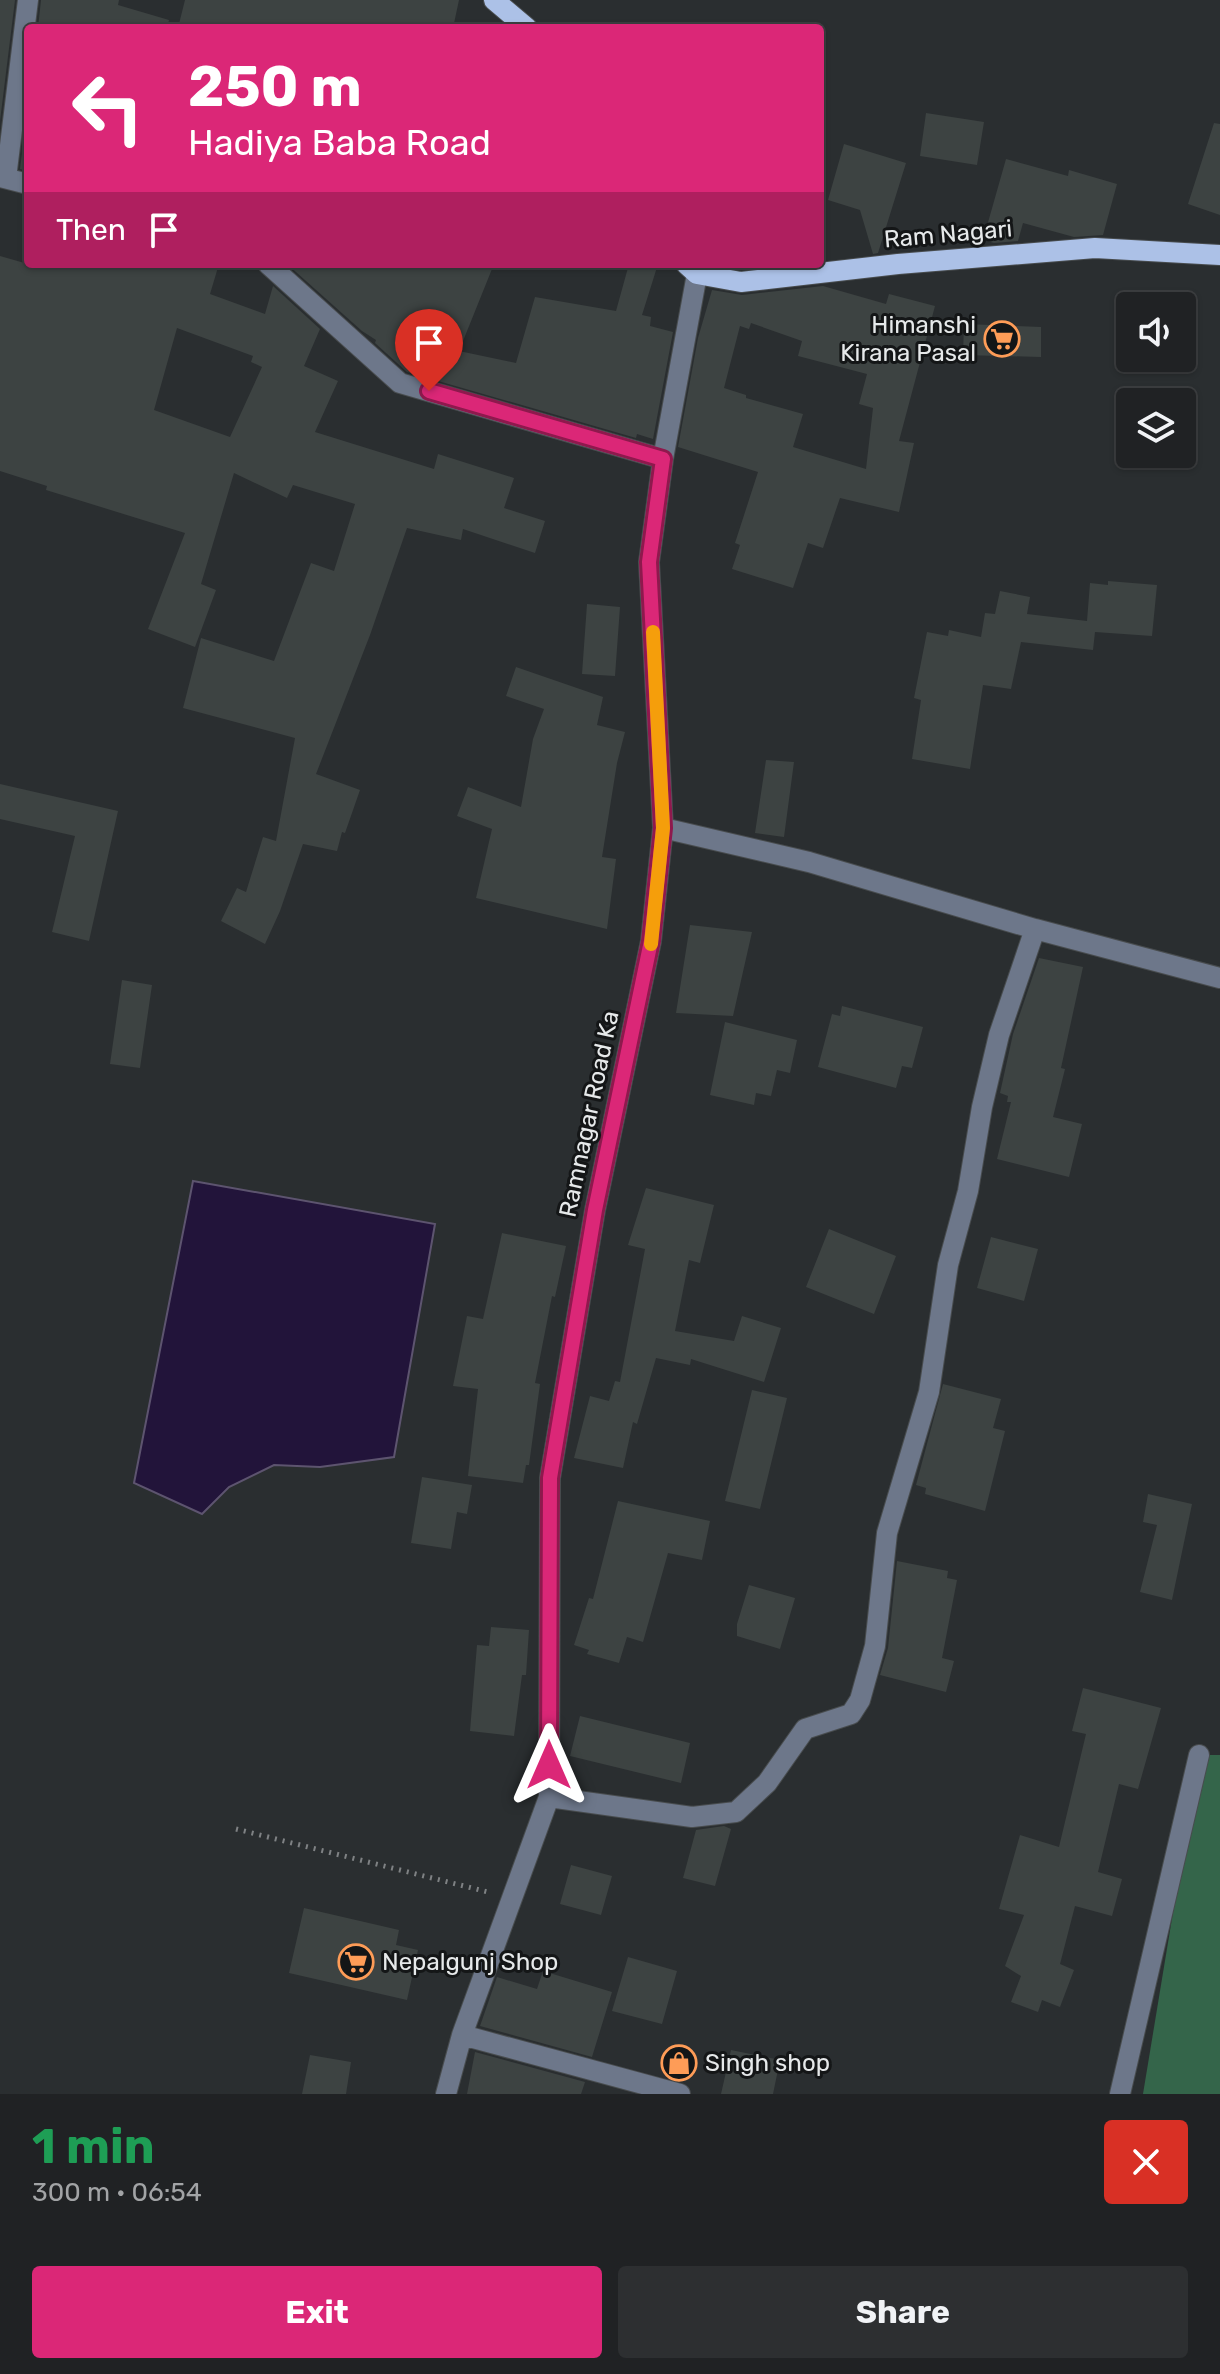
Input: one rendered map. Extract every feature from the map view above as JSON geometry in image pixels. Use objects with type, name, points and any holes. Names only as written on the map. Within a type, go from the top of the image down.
[{"type":"main road","points":[[494,0],[522,24]]},
{"type":"main road","name":"Ram Nagari","points":[[691,269],[741,282],[898,264],[1095,248],[1220,255]]},
{"type":"street","points":[[25,24],[28,0]]},
{"type":"street","points":[[24,28],[3,177],[24,183]]},
{"type":"street","points":[[272,268],[400,383],[663,459]]},
{"type":"street","name":"Ramnagar Road Ka","points":[[446,2094],[462,2035],[549,1797],[550,1478],[595,1210],[651,941],[663,828],[649,562],[691,269]]},
{"type":"street","points":[[663,828],[809,862],[1035,929],[1220,978]]},
{"type":"street","points":[[549,1797],[692,1817],[736,1812],[767,1783],[805,1729],[851,1714],[860,1700],[875,1646],[887,1533],[929,1392],[948,1265],[968,1191],[982,1107],[999,1035],[1035,929]]},
{"type":"street","points":[[1120,2094],[1199,1755]]},
{"type":"street","points":[[462,2035],[680,2094]]},
{"type":"path","points":[[236,1829],[512,1898]]},
{"type":"green space","points":[[1199,1755],[1220,1755],[1220,2094],[1143,2094]]},
{"type":"shaded area","points":[[193,1181],[435,1224],[394,1457],[320,1467],[274,1465],[229,1487],[202,1514],[134,1483]]},
{"type":"building","points":[[0,0],[15,0],[0,121]]},
{"type":"building","points":[[41,0],[119,0],[118,5],[169,20],[168,24],[38,24]]},
{"type":"building","points":[[185,0],[459,0],[454,24],[179,24]]},
{"type":"building","points":[[926,113],[984,122],[977,165],[920,156]]},
{"type":"building","points":[[1214,123],[1220,124],[1220,215],[1188,204]]},
{"type":"building","points":[[24,138],[24,170],[20,169]]},
{"type":"building","points":[[844,144],[906,163],[878,253],[873,254],[860,210],[828,200]]},
{"type":"building","points":[[1006,159],[1068,176],[1069,170],[1117,184],[1103,235],[1074,237],[1023,223],[1018,241],[994,243],[983,240]]},
{"type":"building","points":[[0,256],[24,263],[24,268],[218,268],[210,294],[265,314],[273,286],[320,329],[304,366],[338,381],[315,432],[434,469],[438,454],[514,478],[504,508],[545,521],[535,553],[463,529],[461,540],[407,528],[370,635],[316,774],[360,790],[337,851],[303,844],[265,944],[221,921],[237,888],[246,892],[263,837],[276,841],[295,738],[183,708],[201,638],[274,661],[311,563],[334,571],[355,504],[293,485],[287,498],[234,473],[201,584],[216,590],[195,647],[148,629],[185,533],[46,490],[47,486],[0,471]],"holes":[[[177,328],[253,356],[251,362],[262,367],[230,437],[154,410]]]},
{"type":"building","points":[[291,268],[492,268],[459,351],[516,363],[535,297],[616,311],[628,268],[657,268],[642,315],[651,317],[650,326],[673,332],[653,439],[637,434],[636,438],[407,372],[375,343],[376,340]]},
{"type":"building","points":[[823,286],[886,304],[889,294],[935,306],[899,441],[914,443],[899,512],[840,498],[823,548],[808,543],[793,588],[732,569],[740,545],[735,543],[758,472],[678,447],[698,338],[712,290],[742,295]],"holes":[[[751,323],[802,341],[798,356],[867,374],[859,404],[873,408],[866,469],[793,447],[803,414],[746,398],[746,395],[724,388],[740,326],[749,329]]]},
{"type":"building","points":[[964,324],[1041,327],[1041,357],[963,355]]},
{"type":"building","points":[[1108,581],[1157,585],[1152,636],[1095,632],[1093,650],[1021,642],[1011,689],[983,685],[970,769],[912,759],[921,700],[914,698],[927,632],[948,636],[949,630],[981,637],[985,613],[995,614],[1000,591],[1030,597],[1027,614],[1087,621],[1090,583],[1108,585]]},
{"type":"building","points":[[587,604],[620,607],[615,676],[582,674]]},
{"type":"building","points":[[516,667],[603,697],[597,725],[625,732],[602,857],[616,859],[607,929],[476,898],[492,829],[457,816],[468,787],[521,807],[533,739],[544,709],[506,696]]},
{"type":"building","points":[[766,760],[794,762],[784,837],[755,833]]},
{"type":"building","points":[[0,784],[118,811],[89,941],[52,932],[75,836],[0,819]]},
{"type":"building","points":[[690,925],[752,932],[733,1016],[676,1013]]},
{"type":"building","points":[[1039,958],[1083,967],[1053,1117],[1082,1124],[1069,1177],[997,1159],[1011,1102],[1007,1102],[1008,1096],[1000,1093],[1013,1034]]},
{"type":"building","points":[[122,980],[152,985],[140,1068],[110,1064]]},
{"type":"building","points":[[842,1006],[923,1027],[912,1068],[902,1066],[896,1088],[818,1067],[832,1014],[840,1016]]},
{"type":"building","points":[[725,1022],[797,1040],[790,1073],[777,1070],[771,1096],[756,1093],[754,1105],[710,1095]]},
{"type":"building","points":[[646,1188],[714,1205],[700,1263],[689,1260],[675,1331],[734,1341],[742,1316],[781,1328],[764,1382],[691,1359],[690,1365],[656,1358],[637,1424],[633,1422],[623,1468],[574,1458],[590,1396],[609,1401],[615,1381],[620,1382],[645,1249],[628,1245]]},
{"type":"building","points":[[829,1229],[896,1256],[874,1314],[806,1287]]},
{"type":"building","points":[[502,1233],[566,1246],[555,1297],[552,1296],[535,1383],[540,1384],[529,1465],[526,1465],[523,1483],[468,1476],[478,1389],[453,1386],[467,1316],[483,1319]]},
{"type":"building","points":[[991,1237],[1038,1249],[1024,1301],[977,1288]]},
{"type":"building","points":[[943,1384],[1001,1399],[993,1428],[1005,1431],[985,1511],[925,1494],[926,1488],[916,1485]]},
{"type":"building","points":[[752,1390],[787,1398],[760,1509],[725,1501]]},
{"type":"building","points":[[422,1477],[472,1485],[467,1514],[457,1512],[451,1549],[411,1543]]},
{"type":"building","points":[[1148,1494],[1192,1504],[1172,1600],[1140,1592],[1157,1525],[1143,1522]]},
{"type":"building","points":[[618,1501],[710,1521],[702,1560],[668,1553],[643,1642],[627,1637],[619,1663],[587,1654],[589,1650],[574,1645],[589,1598],[593,1599]]},
{"type":"building","points":[[897,1561],[948,1571],[947,1578],[957,1580],[942,1658],[954,1661],[946,1692],[880,1675],[888,1648]]},
{"type":"building","points":[[749,1585],[795,1598],[780,1649],[737,1636],[737,1624]]},
{"type":"building","points":[[491,1627],[529,1630],[526,1675],[522,1675],[514,1736],[470,1731],[477,1645],[489,1646]]},
{"type":"building","points":[[1083,1688],[1161,1708],[1138,1789],[1119,1784],[1098,1872],[1122,1879],[1112,1916],[1075,1906],[1060,1964],[1074,1970],[1060,2007],[1042,2000],[1038,2012],[1011,2002],[1021,1976],[1005,1966],[1024,1915],[999,1909],[1020,1835],[1059,1847],[1086,1734],[1072,1731]]},
{"type":"building","points":[[580,1716],[690,1743],[681,1783],[570,1756]]},
{"type":"building","points":[[724,1826],[731,1829],[715,1886],[683,1878],[696,1830]]},
{"type":"building","points":[[571,1865],[612,1876],[601,1915],[560,1904]]},
{"type":"building","points":[[304,1908],[399,1930],[396,1945],[418,1950],[407,2000],[289,1973]]},
{"type":"building","points":[[628,1957],[677,1971],[662,2024],[612,2011]]},
{"type":"building","points":[[543,1971],[612,1992],[592,2057],[480,2026],[497,1977],[537,1989]]},
{"type":"building","points":[[731,2050],[780,2060],[773,2094],[721,2094]]},
{"type":"building","points":[[475,2052],[585,2082],[581,2094],[467,2094]]},
{"type":"building","points":[[310,2055],[351,2062],[346,2094],[302,2094]]},
{"type":"slow traffic","points":[[651,944],[663,828],[653,632]]},
{"type":"place","name":"Himanshi Kirana Pasal","points":[[1002,339]]},
{"type":"place","name":"Nepalgunj Shop","points":[[356,1962]]},
{"type":"place","name":"Singh shop","points":[[679,2063]]},
{"type":"route","points":[[429,391],[663,459],[649,562],[663,828],[651,941],[595,1210],[550,1478],[549,1765]]}]
